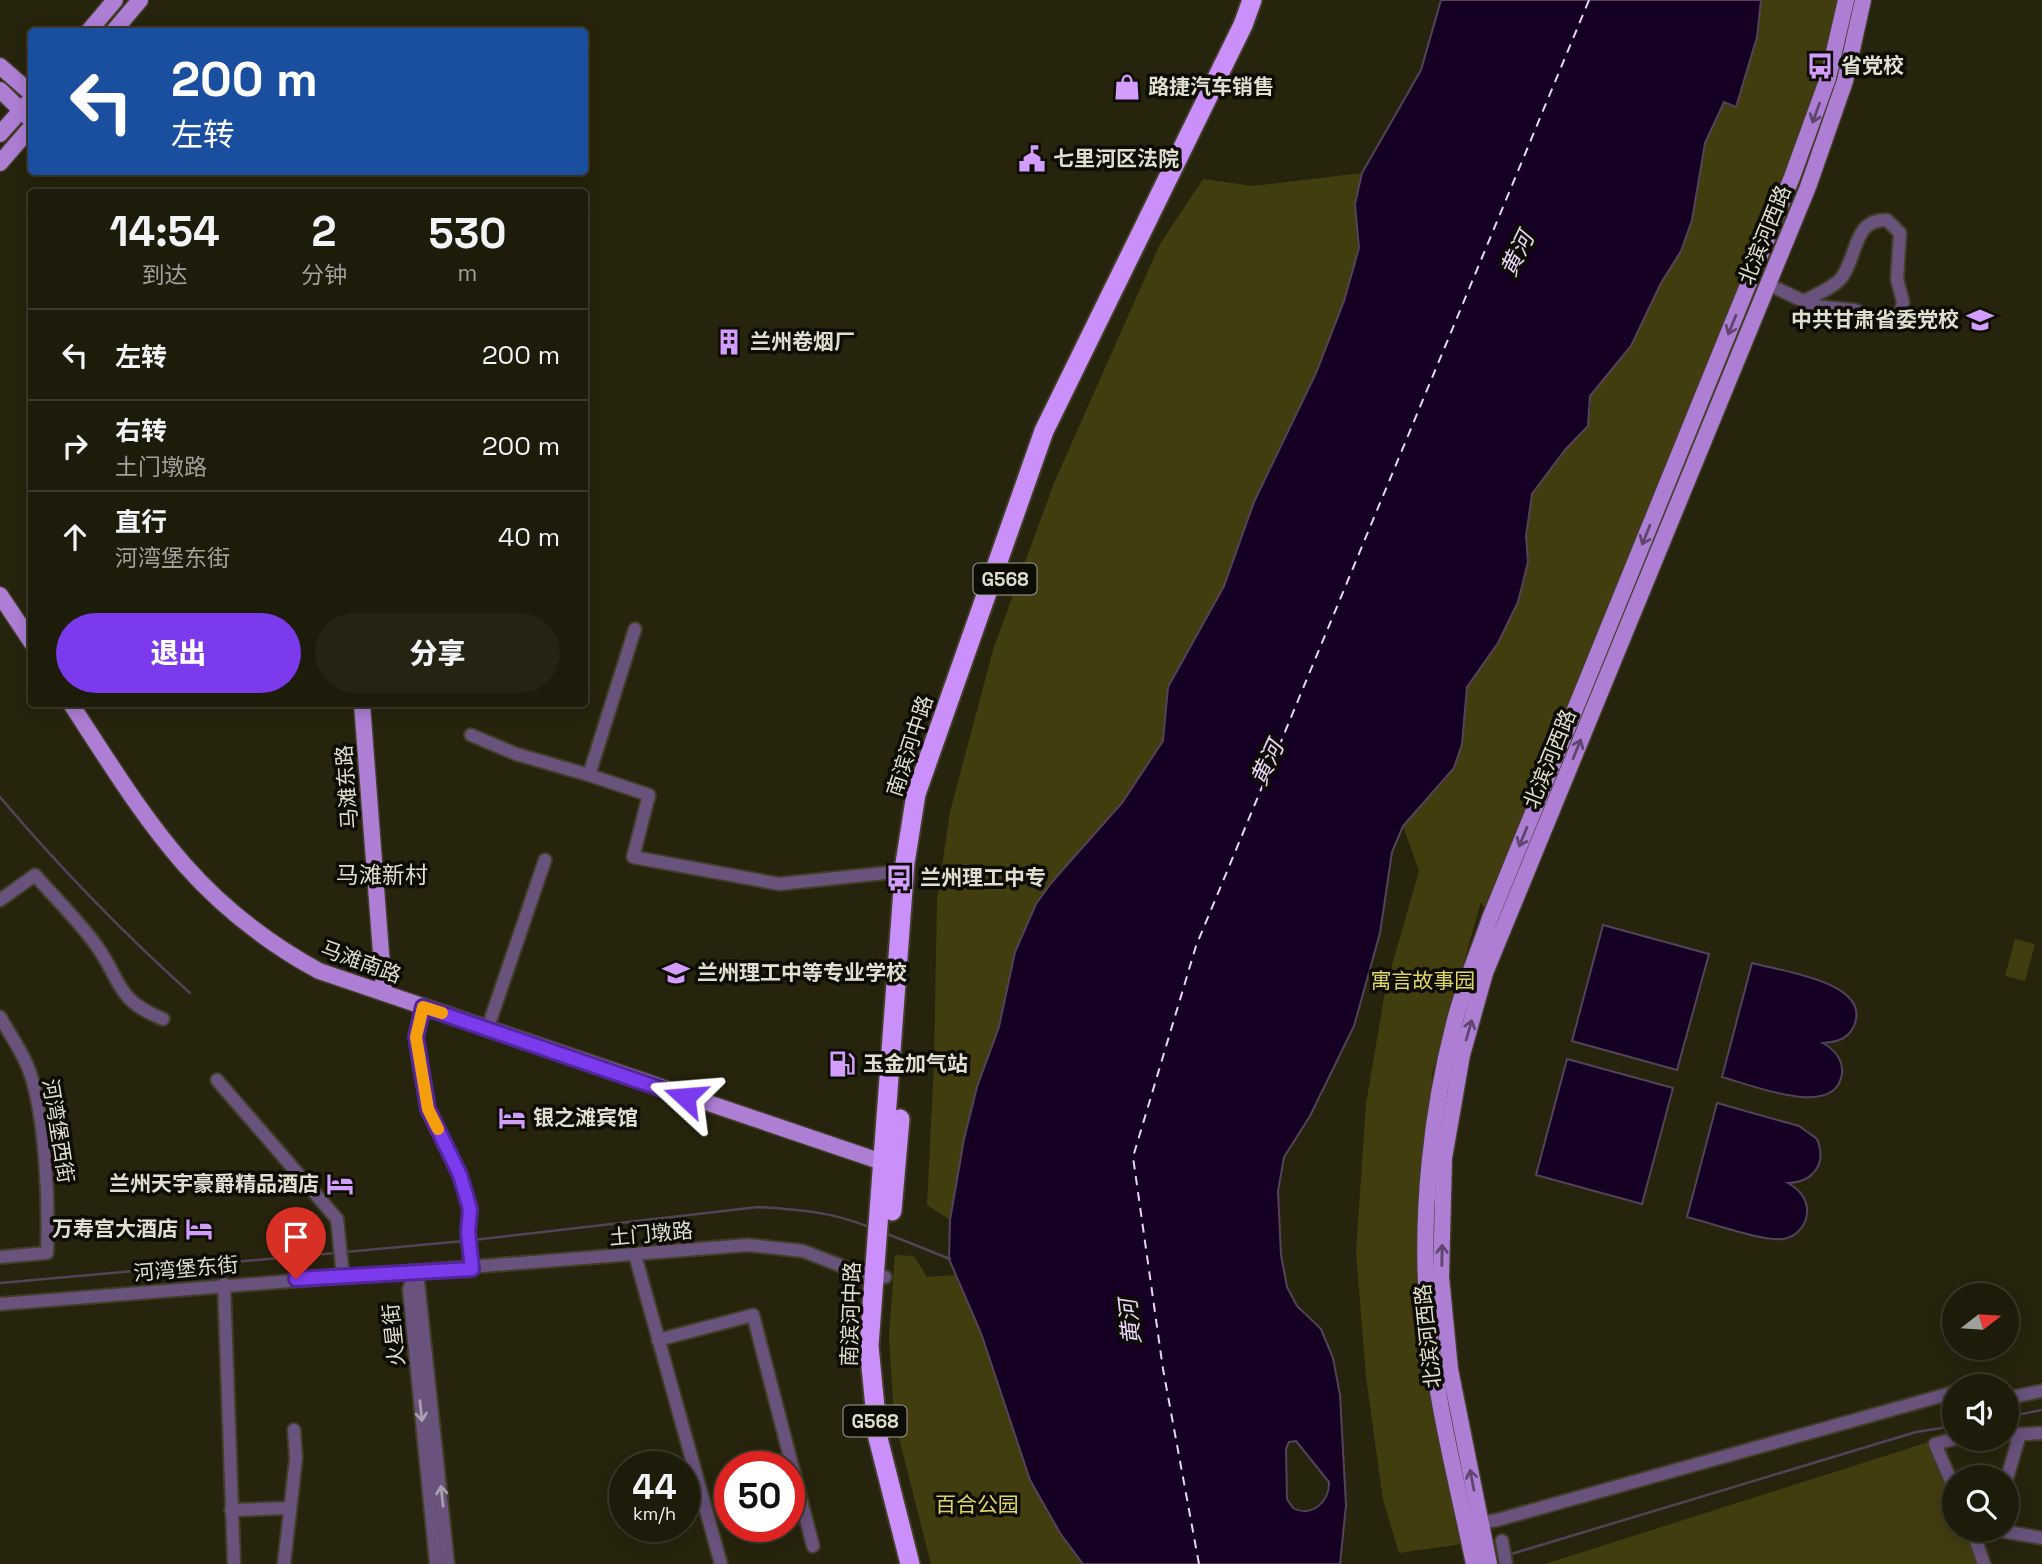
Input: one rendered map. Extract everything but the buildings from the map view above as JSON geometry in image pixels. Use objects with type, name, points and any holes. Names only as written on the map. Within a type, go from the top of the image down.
[{"type":"highway","name":"南滨河中路","points":[[890,1165],[904,872],[916,794],[1044,431],[1243,25],[1252,0]]},
{"type":"highway","name":"南滨河中路","points":[[910,1564],[877,1438],[869,1346],[883,1250],[917,864],[928,798],[1055,436],[1250,31],[1262,0]]},
{"type":"highway","name":"南滨河中路","points":[[880,1276],[882,1346],[890,1436],[923,1564]]},
{"type":"main road","points":[[91,28],[115,0]]},
{"type":"main road","points":[[116,28],[140,0]]},
{"type":"main road","name":"北滨河西路","points":[[1473,1524],[1439,1392],[1427,1303],[1426,1221],[1437,1100],[1454,1022],[1490,918],[1793,177],[1828,78],[1846,0]]},
{"type":"main road","name":"北滨河西路","points":[[1489,1564],[1477,1554],[1450,1369],[1441,1277],[1444,1158],[1462,1055],[1485,973],[1811,178],[1845,81],[1863,0]]},
{"type":"main road","points":[[0,66],[28,92]]},
{"type":"main road","points":[[0,90],[26,115],[0,134]]},
{"type":"main road","points":[[0,163],[28,131]]},
{"type":"main road","points":[[0,595],[28,637]]},
{"type":"main road","name":"马滩南路","points":[[73,707],[147,821],[208,892],[273,946],[319,971],[890,1165]]},
{"type":"main road","name":"马滩东路","points":[[362,707],[384,992]]},
{"type":"street","points":[[1778,289],[1814,306],[1854,310],[1885,323],[1899,320],[1903,302],[1897,278],[1900,233],[1887,220],[1876,220],[1863,228],[1842,278],[1804,301]]},
{"type":"street","points":[[589,775],[635,629]]},
{"type":"street","points":[[471,736],[516,754],[649,795],[633,857],[779,884],[904,872]]},
{"type":"street","points":[[488,1027],[545,860]]},
{"type":"street","points":[[0,900],[36,875],[97,946],[120,991],[143,1011],[163,1018]]},
{"type":"street","points":[[423,1007],[416,1037],[428,1109],[460,1175],[470,1209],[468,1232],[472,1269]]},
{"type":"street","name":"河湾堡西街","points":[[0,1017],[27,1065],[36,1098],[49,1203],[47,1253],[0,1258]]},
{"type":"street","points":[[217,1080],[337,1220],[344,1276]]},
{"type":"street","name":"土门墩路","points":[[416,1271],[472,1269],[748,1245],[803,1251],[880,1276]]},
{"type":"street","points":[[635,1255],[721,1564]]},
{"type":"street","name":"河湾堡东街","points":[[0,1304],[224,1284],[416,1271]]},
{"type":"street","name":"火星街","points":[[416,1271],[409,1289],[436,1564]]},
{"type":"street","name":"火星街","points":[[416,1271],[421,1290],[448,1564]]},
{"type":"street","points":[[224,1284],[232,1445],[234,1564]]},
{"type":"street","points":[[658,1340],[753,1315],[813,1546]]},
{"type":"street","points":[[2019,1396],[2042,1391]]},
{"type":"street","points":[[1473,1524],[1942,1396]]},
{"type":"street","points":[[284,1564],[296,1458],[294,1430]]},
{"type":"street","points":[[2019,1434],[2042,1433]]},
{"type":"street","points":[[1942,1442],[1935,1444],[1944,1465]]},
{"type":"street","points":[[231,1510],[289,1508]]},
{"type":"street","points":[[2019,1534],[2042,1538]]},
{"type":"street","points":[[1502,1541],[1506,1564]]},
{"type":"street","points":[[1976,1542],[1984,1564]]},
{"type":"green space","name":"寓言故事园","points":[[1761,0],[1846,0],[1828,78],[1490,918],[1481,902],[1432,1074],[1418,1280],[1437,1418],[1462,1544],[1399,1553],[1383,1500],[1366,1377],[1356,1252],[1366,1104],[1386,986],[1419,871],[1403,826],[1446,779],[1462,744],[1467,687],[1498,643],[1528,562],[1526,536],[1532,494],[1579,436],[1591,410],[1590,396],[1681,251],[1692,220],[1705,143],[1724,101],[1736,106],[1757,37]]},
{"type":"green space","points":[[1362,173],[1355,204],[1359,248],[1344,301],[1316,373],[1254,502],[1224,586],[1168,687],[1163,741],[1122,803],[1051,883],[1015,952],[999,1027],[977,1087],[950,1220],[927,1205],[934,1063],[937,900],[950,812],[993,650],[1054,483],[1160,244],[1203,179],[1253,186]]},
{"type":"green space","points":[[2015,939],[2035,944],[2025,981],[2005,976]]},
{"type":"green space","name":"百合公园","points":[[895,1255],[914,1256],[927,1277],[955,1275],[982,1334],[1034,1482],[1047,1510],[1083,1564],[931,1564],[894,1418],[889,1336]]},
{"type":"green space","points":[[1932,1441],[1942,1465],[1942,1542],[1974,1542],[1982,1564],[1545,1564]]},
{"type":"water","name":"黄河","points":[[1441,0],[1761,0],[1757,37],[1736,107],[1724,102],[1705,143],[1692,220],[1681,251],[1661,283],[1631,346],[1590,396],[1588,426],[1565,450],[1532,494],[1526,536],[1528,562],[1518,602],[1498,643],[1467,687],[1462,744],[1454,768],[1403,826],[1392,852],[1380,933],[1354,1026],[1310,1116],[1284,1157],[1278,1191],[1281,1255],[1287,1287],[1297,1306],[1321,1329],[1333,1358],[1340,1395],[1346,1505],[1340,1564],[1083,1564],[1060,1533],[1030,1480],[981,1333],[949,1259],[950,1220],[964,1139],[977,1087],[999,1027],[1015,952],[1036,904],[1051,883],[1122,803],[1163,741],[1168,687],[1224,586],[1254,502],[1316,373],[1344,301],[1359,248],[1355,204],[1362,173],[1421,70]],"holes":[[[1296,1441],[1329,1482],[1326,1496],[1318,1506],[1306,1511],[1293,1508],[1287,1499],[1286,1449],[1289,1442]]]},
{"type":"water","points":[[1603,925],[1709,954],[1677,1070],[1572,1041]]},
{"type":"water","points":[[1752,963],[1821,981],[1850,999],[1856,1011],[1852,1030],[1842,1039],[1823,1043],[1837,1055],[1842,1068],[1837,1087],[1825,1095],[1790,1096],[1722,1077]]},
{"type":"water","points":[[1567,1059],[1673,1088],[1642,1204],[1536,1175]]},
{"type":"water","points":[[1717,1103],[1799,1126],[1817,1139],[1820,1156],[1816,1170],[1805,1179],[1788,1183],[1802,1195],[1807,1208],[1805,1222],[1792,1236],[1783,1239],[1763,1238],[1687,1217]]},
{"type":"waterway","points":[[0,797],[92,898],[190,993]]},
{"type":"waterway","points":[[474,1240],[758,1207],[828,1215],[869,1227]]},
{"type":"waterway","points":[[885,1233],[950,1259]]},
{"type":"waterway","points":[[345,1252],[464,1241]]},
{"type":"waterway","points":[[0,1283],[335,1253]]},
{"type":"waterway","points":[[2019,1415],[2042,1410]]},
{"type":"waterway","points":[[1508,1555],[1916,1432],[1942,1428]]},
{"type":"ferry route","points":[[1199,1564],[1163,1369],[1133,1157],[1196,946],[1589,0]]},
{"type":"slow traffic","points":[[438,1129],[428,1109],[416,1037],[423,1007],[442,1013]]},
{"type":"place","name":"省党校","points":[[1820,66]]},
{"type":"place","name":"路捷汽车销售","points":[[1127,87]]},
{"type":"place","name":"七里河区法院","points":[[1032,159]]},
{"type":"place","name":"中共甘肃省委党校","points":[[1980,320]]},
{"type":"place","name":"兰州卷烟厂","points":[[729,342]]},
{"type":"place","name":"兰州理工中专","points":[[899,878]]},
{"type":"place","name":"兰州理工中等专业学校","points":[[676,973]]},
{"type":"place","name":"玉金加气站","points":[[842,1064]]},
{"type":"place","name":"银之滩宾馆","points":[[512,1118]]},
{"type":"place","name":"兰州天宇豪爵精品酒店","points":[[340,1184]]},
{"type":"place","name":"万寿宫大酒店","points":[[199,1229]]},
{"type":"district","name":"马滩新村","points":[[382,875]]},
{"type":"route","points":[[296,1279],[472,1269],[468,1232],[470,1209],[460,1175],[428,1109],[416,1037],[423,1007],[488,1027],[685,1097]]}]
